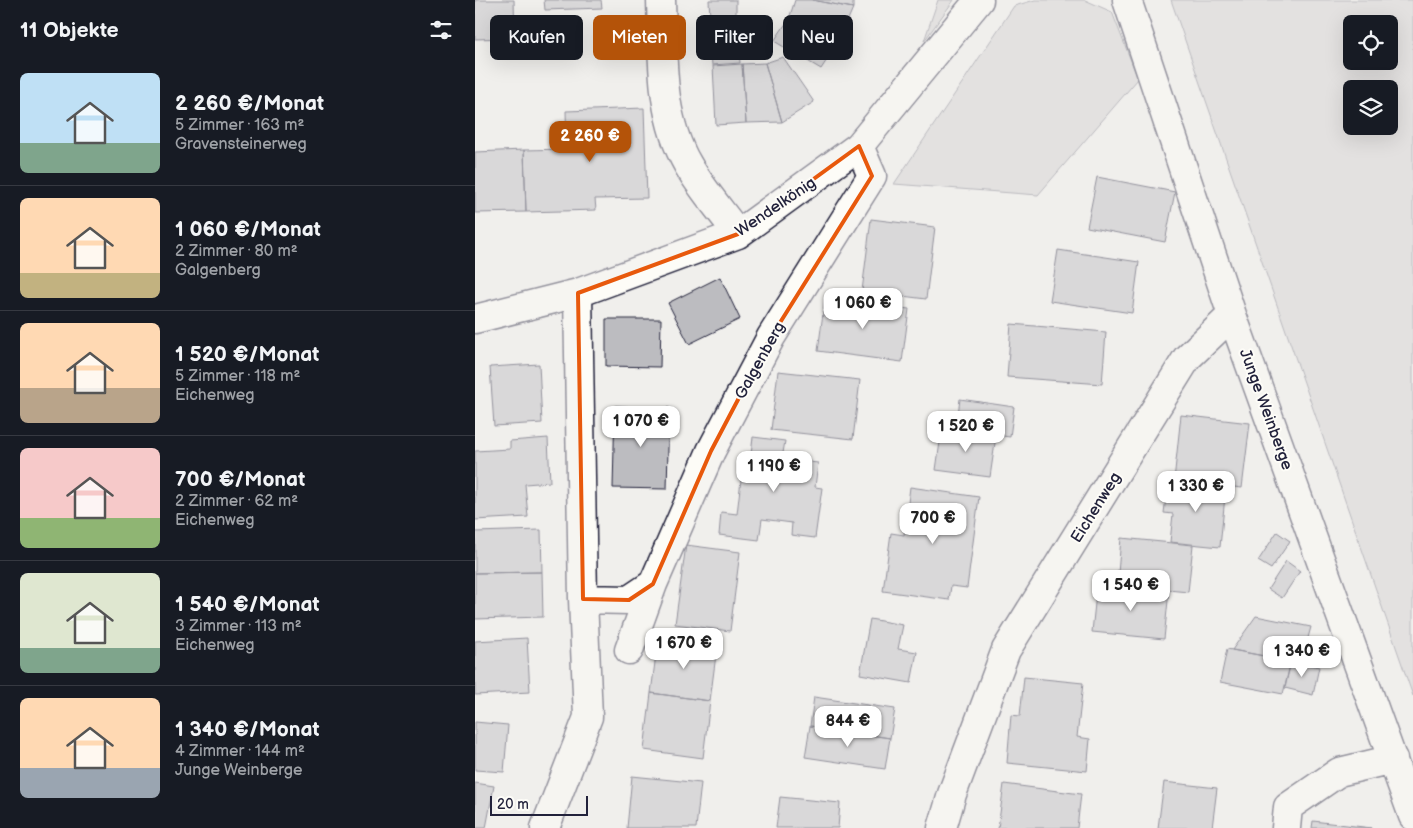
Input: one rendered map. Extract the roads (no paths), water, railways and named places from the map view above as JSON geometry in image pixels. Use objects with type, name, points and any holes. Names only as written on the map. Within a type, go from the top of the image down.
[{"type":"street","points":[[661,0],[663,65],[669,120],[687,165],[738,234]]},
{"type":"street","name":"Wendelkönig","points":[[475,319],[578,293],[738,234],[859,146],[979,0]]},
{"type":"street","name":"Junge Weinberge","points":[[1127,0],[1232,315],[1413,816]]},
{"type":"street","name":"Galgenberg","points":[[629,650],[653,584],[711,450],[771,337],[873,176],[859,146]]},
{"type":"street","points":[[545,828],[588,717],[583,599],[578,293]]},
{"type":"street","name":"Eichenweg","points":[[942,828],[952,794],[1005,650],[1187,358],[1232,315]]},
{"type":"street","points":[[583,599],[629,600],[653,584]]},
{"type":"street","points":[[1286,828],[1289,807],[1339,772],[1393,759]]}]
